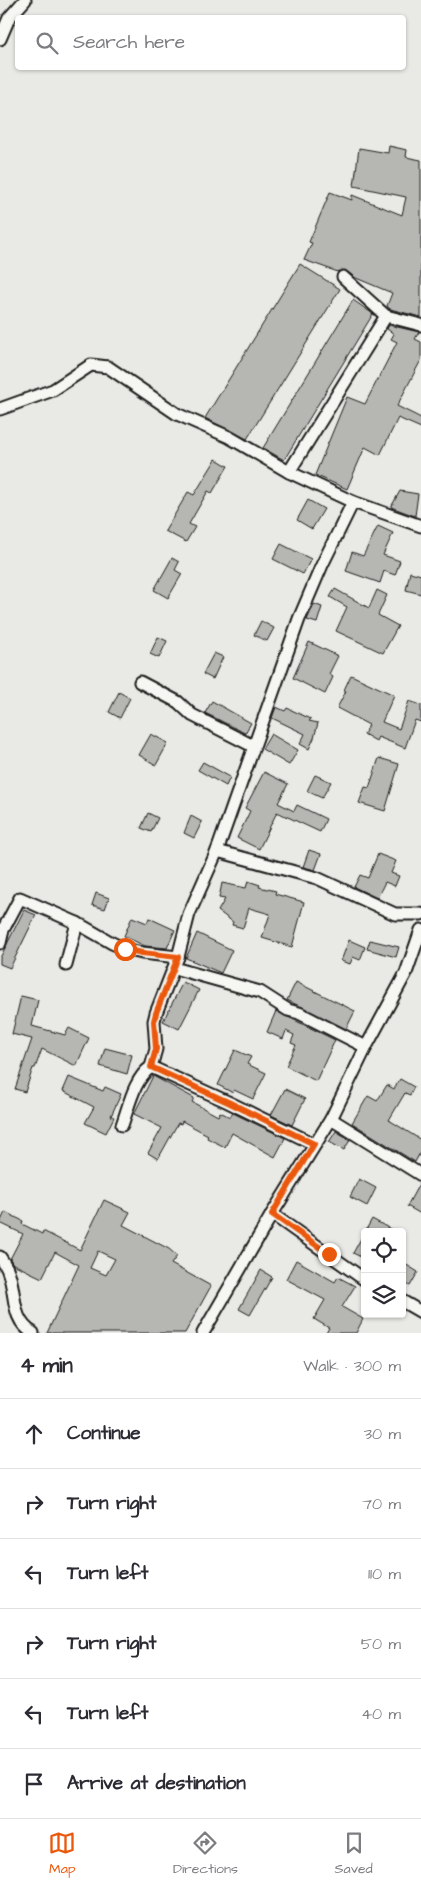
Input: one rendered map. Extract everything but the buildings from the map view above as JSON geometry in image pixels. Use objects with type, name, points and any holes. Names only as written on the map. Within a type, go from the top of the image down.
[{"type":"street","points":[[0,39],[9,18],[24,0]]},
{"type":"street","points":[[343,277],[386,316],[421,324]]},
{"type":"street","points":[[288,472],[386,316]]},
{"type":"street","points":[[0,409],[53,390],[91,365],[108,366],[177,414],[229,437],[288,472],[354,502],[421,526]]},
{"type":"street","points":[[122,1125],[137,1084],[151,1067],[156,1049],[154,1021],[176,963],[189,914],[217,851],[299,619],[322,565],[354,502]]},
{"type":"street","points":[[140,682],[178,702],[192,715],[253,746]]},
{"type":"street","points":[[217,851],[317,878],[396,914],[421,914]]},
{"type":"street","points":[[0,943],[3,930],[20,898],[77,923],[125,949],[176,963],[260,992],[288,1010],[299,1013],[366,1047]]},
{"type":"street","points":[[66,965],[77,923]]},
{"type":"street","points":[[203,1333],[272,1214],[331,1119],[366,1047],[406,974],[421,930]]},
{"type":"street","points":[[151,1067],[314,1144]]},
{"type":"street","points":[[331,1119],[421,1175]]},
{"type":"street","points":[[272,1214],[361,1277]]},
{"type":"street","points":[[0,1257],[8,1271],[17,1317],[24,1328],[33,1333]]},
{"type":"street","points":[[406,1303],[421,1312]]},
{"type":"route","points":[[125,949],[178,957],[154,1021],[156,1049],[151,1067],[314,1144],[272,1214],[329,1254]]}]
